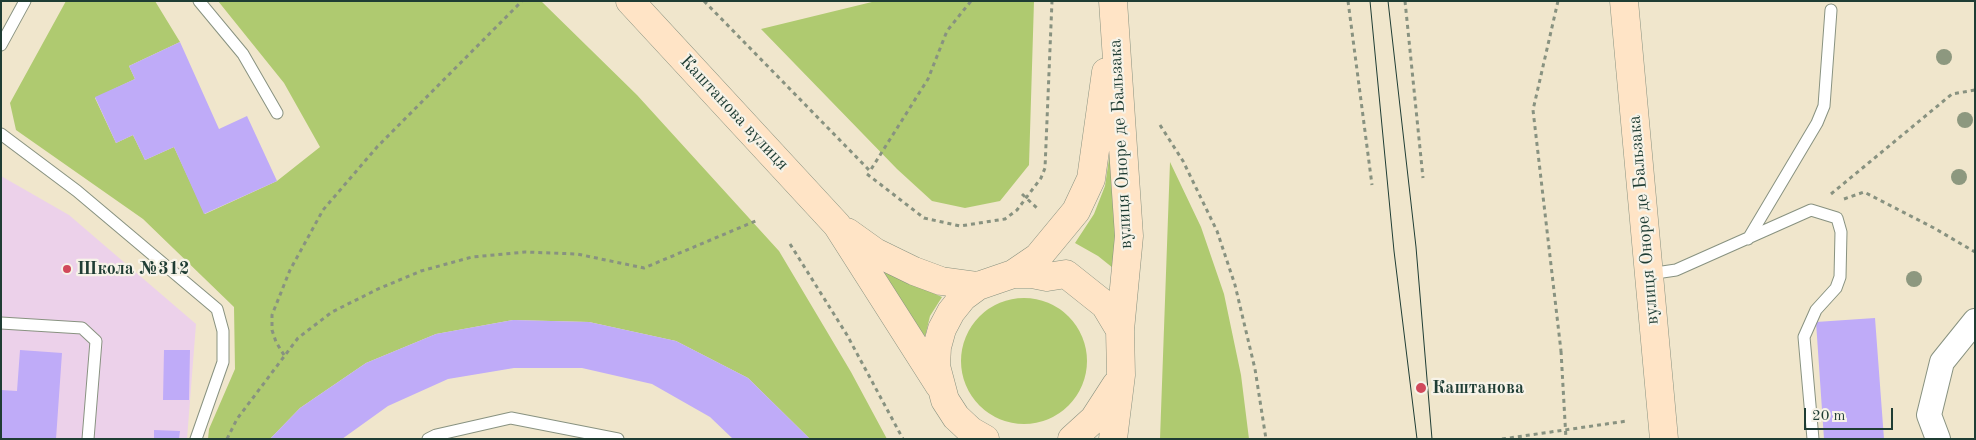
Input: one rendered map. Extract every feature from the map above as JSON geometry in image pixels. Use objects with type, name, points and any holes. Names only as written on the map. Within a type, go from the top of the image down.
[{"type":"street","name":"Каштанова вулиця","points":[[630,1],[837,225],[939,385]]},
{"type":"street","name":"вулиця Оноре де Бальзака","points":[[1624,1],[1664,439]]},
{"type":"street","name":"вулиця Оноре де Бальзака","points":[[1013,274],[1038,257],[1064,228],[1076,211],[1090,179],[1113,10]]},
{"type":"street","name":"вулиця Оноре де Бальзака","points":[[1113,10],[1129,236],[1120,330],[1121,375]]},
{"type":"street","name":"Каштанова вулиця","points":[[837,225],[875,252],[914,271],[941,281],[978,286]]},
{"type":"street","points":[[984,439],[971,431],[961,428],[939,385],[936,366],[937,347],[942,329],[951,312],[963,297],[978,286],[1013,274],[1032,274],[1046,277],[1066,274],[1105,305],[1120,330]]},
{"type":"street","points":[[1938,439],[1930,415],[1942,362],[1975,321]]},
{"type":"street","points":[[1072,439],[1094,419],[1121,375]]},
{"type":"street","points":[[1113,439],[1121,375]]},
{"type":"lane","points":[[1,45],[25,1]]},
{"type":"lane","points":[[199,1],[243,54],[277,113]]},
{"type":"lane","points":[[1748,239],[1818,123],[1824,106],[1831,10]]},
{"type":"lane","points":[[1,134],[77,190],[217,309],[223,331],[223,362],[196,439]]},
{"type":"lane","points":[[1648,274],[1676,270],[1812,210],[1837,218],[1842,232],[1840,277],[1836,288],[1816,310],[1804,337],[1813,439]]},
{"type":"lane","points":[[1,323],[82,328],[96,341],[88,439]]},
{"type":"lane","points":[[428,439],[436,435],[511,418],[604,434],[618,439]]},
{"type":"path","points":[[284,355],[274,336],[272,315],[290,270],[324,210],[377,147],[522,1]]},
{"type":"path","points":[[704,1],[870,171],[928,79],[947,31],[971,1]]},
{"type":"path","points":[[867,174],[924,218],[960,226],[1005,219],[1017,210],[1045,168],[1052,1]]},
{"type":"path","points":[[1348,1],[1372,185]]},
{"type":"path","points":[[1405,1],[1423,178]]},
{"type":"path","points":[[1558,1],[1533,110],[1562,351],[1566,439]]},
{"type":"path","points":[[1812,210],[1952,94],[1975,90]]},
{"type":"path","points":[[1160,126],[1187,169],[1217,231],[1234,285],[1255,369],[1266,439]]},
{"type":"path","points":[[1812,210],[1864,192],[1934,228],[1975,252]]},
{"type":"path","points":[[1022,194],[1043,214]]},
{"type":"path","points":[[227,439],[237,419],[298,338],[332,312],[378,289],[421,271],[472,257],[525,252],[577,254],[644,268],[758,220]]},
{"type":"path","points":[[790,244],[847,335],[903,439]]},
{"type":"path","points":[[1502,439],[1627,421]]},
{"type":"shaded area","name":"Школа №312","points":[[1,176],[69,215],[196,324],[187,439],[1,439]]},
{"type":"green space","points":[[66,1],[155,1],[180,42],[129,66],[135,79],[95,98],[116,143],[133,135],[145,160],[174,147],[205,214],[277,181],[320,147],[284,83],[218,1],[541,1],[637,95],[779,251],[851,372],[887,439],[810,439],[748,378],[676,341],[589,322],[513,320],[436,334],[366,363],[300,408],[270,439],[208,439],[209,429],[235,369],[234,307],[143,219],[16,130],[10,103]]},
{"type":"green space","points":[[876,1],[1034,1],[1029,165],[1000,201],[965,208],[932,201],[897,169],[761,29]]},
{"type":"green space","points":[[1112,138],[1118,272],[1098,256],[1075,243],[1094,214],[1105,186]]},
{"type":"green space","points":[[1170,162],[1201,227],[1224,294],[1241,375],[1249,439],[1160,439]]},
{"type":"green space","points":[[881,270],[942,297],[930,316],[925,337]]},
{"type":"green space","points":[[1024,298],[1048,302],[1069,316],[1083,337],[1087,361],[1083,385],[1069,406],[1048,420],[1024,424],[1000,420],[979,406],[965,385],[961,361],[965,337],[979,316],[1000,302]]},
{"type":"building","points":[[180,42],[219,129],[247,116],[277,181],[204,214],[174,147],[145,160],[133,135],[116,143],[95,97],[135,79],[129,66]]},
{"type":"building","points":[[1875,318],[1884,439],[1824,439],[1816,322]]},
{"type":"building","points":[[513,320],[589,322],[676,341],[748,378],[810,439],[733,439],[710,417],[652,384],[582,368],[514,368],[448,379],[388,406],[342,439],[270,439],[300,408],[366,363],[436,334]]},
{"type":"building","points":[[20,350],[62,353],[56,439],[1,439],[1,390],[17,391]]},
{"type":"building","points":[[164,350],[190,350],[189,400],[163,400]]},
{"type":"building","points":[[154,430],[180,431],[179,439],[154,439]]},
{"type":"tram line","points":[[1370,1],[1394,251],[1417,439]]},
{"type":"tram line","points":[[1388,1],[1416,247],[1432,439]]},
{"type":"place","name":"Школа №312","points":[[67,269]]},
{"type":"place","name":"Каштанова","points":[[1421,388]]}]
